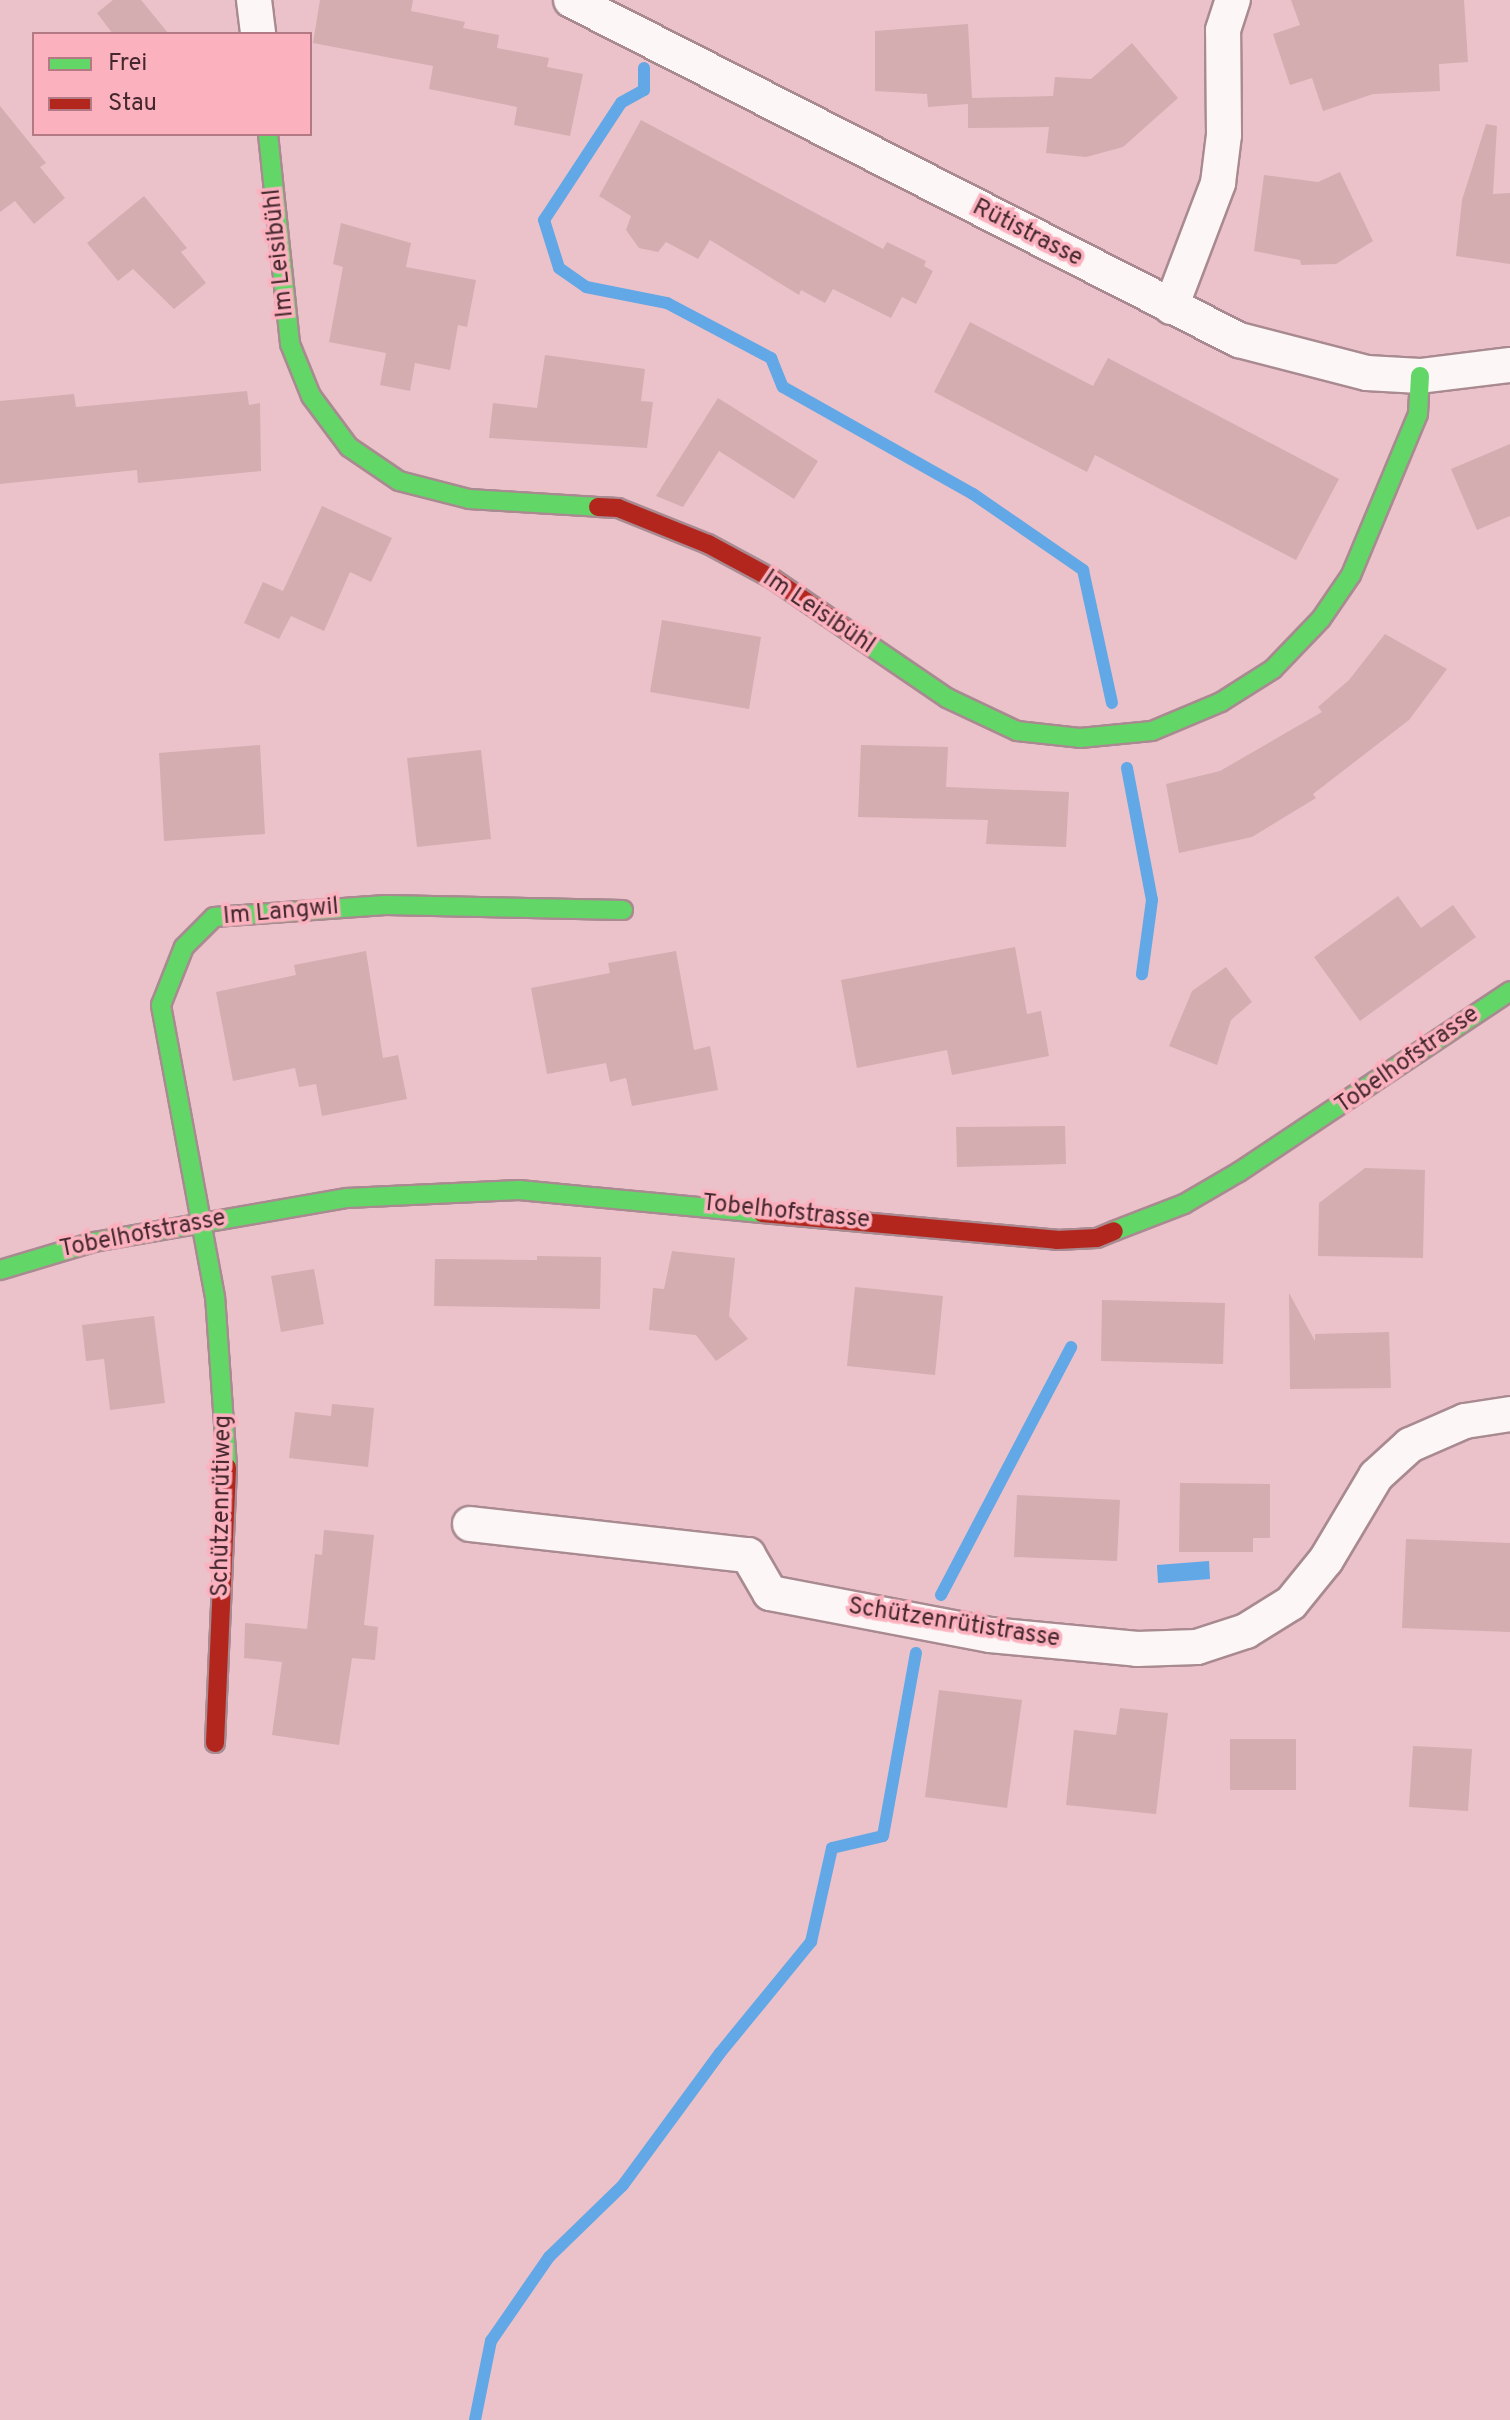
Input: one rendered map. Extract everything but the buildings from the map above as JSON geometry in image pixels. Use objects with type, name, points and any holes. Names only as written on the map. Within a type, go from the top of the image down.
[{"type":"street","points":[[254,0],[258,32]]},
{"type":"street","name":"Rütistrasse","points":[[571,0],[1239,340],[1310,362],[1420,376],[1510,365]]},
{"type":"street","points":[[1171,307],[1218,183],[1224,135],[1223,30],[1233,0]]},
{"type":"street","name":"Im Leisibühl","points":[[268,136],[290,344],[311,396],[349,447],[399,481],[469,499],[618,508],[708,544],[773,579],[947,698],[1017,731],[1080,738],[1152,731],[1221,702],[1273,669],[1321,619],[1351,575],[1418,414],[1420,376]]},
{"type":"street","name":"Im Langwil","points":[[201,1221],[161,1005],[184,947],[214,917],[386,905],[623,910]]},
{"type":"street","name":"Tobelhofstrasse","points":[[0,1270],[94,1242],[347,1198],[519,1190],[1057,1240],[1097,1238],[1184,1204],[1239,1172],[1510,991]]},
{"type":"street","name":"Schützenrütiweg","points":[[201,1221],[217,1320],[228,1446],[215,1743]]},
{"type":"street","name":"Schützenrütistrasse","points":[[470,1524],[748,1555],[770,1593],[990,1635],[1137,1649],[1197,1647],[1246,1631],[1291,1603],[1326,1560],[1376,1476],[1410,1445],[1465,1421],[1510,1414]]},
{"type":"water","points":[[1209,1561],[1210,1579],[1158,1583],[1157,1565]]},
{"type":"waterway","points":[[644,68],[644,90],[621,103],[544,220],[559,268],[586,287],[667,303],[771,358],[783,387],[973,494],[1083,570],[1112,703]]},
{"type":"waterway","points":[[1127,768],[1152,900],[1142,974]]},
{"type":"waterway","points":[[941,1595],[1071,1347]]},
{"type":"waterway","points":[[475,2420],[491,2341],[549,2257],[623,2185],[720,2053],[811,1942],[832,1848],[883,1836],[916,1653]]},
{"type":"traffic: fast","points":[[268,136],[290,344],[311,396],[349,447],[399,481],[469,499],[598,507]]},
{"type":"traffic: fast","points":[[859,638],[947,698],[1017,731],[1080,738],[1152,731],[1221,702],[1273,669],[1321,619],[1351,575],[1418,414],[1420,376]]},
{"type":"traffic: fast","points":[[227,1467],[215,1297],[161,1005],[184,947],[214,917],[386,905],[623,910]]},
{"type":"traffic: fast","points":[[1114,1231],[1184,1204],[1239,1172],[1510,991]]},
{"type":"traffic: fast","points":[[0,1270],[94,1242],[347,1198],[519,1190],[762,1213]]},
{"type":"traffic: jam","points":[[598,507],[618,508],[708,544],[773,579],[859,638]]},
{"type":"traffic: jam","points":[[762,1213],[1057,1240],[1097,1238],[1114,1231]]},
{"type":"traffic: jam","points":[[215,1743],[227,1467]]}]
